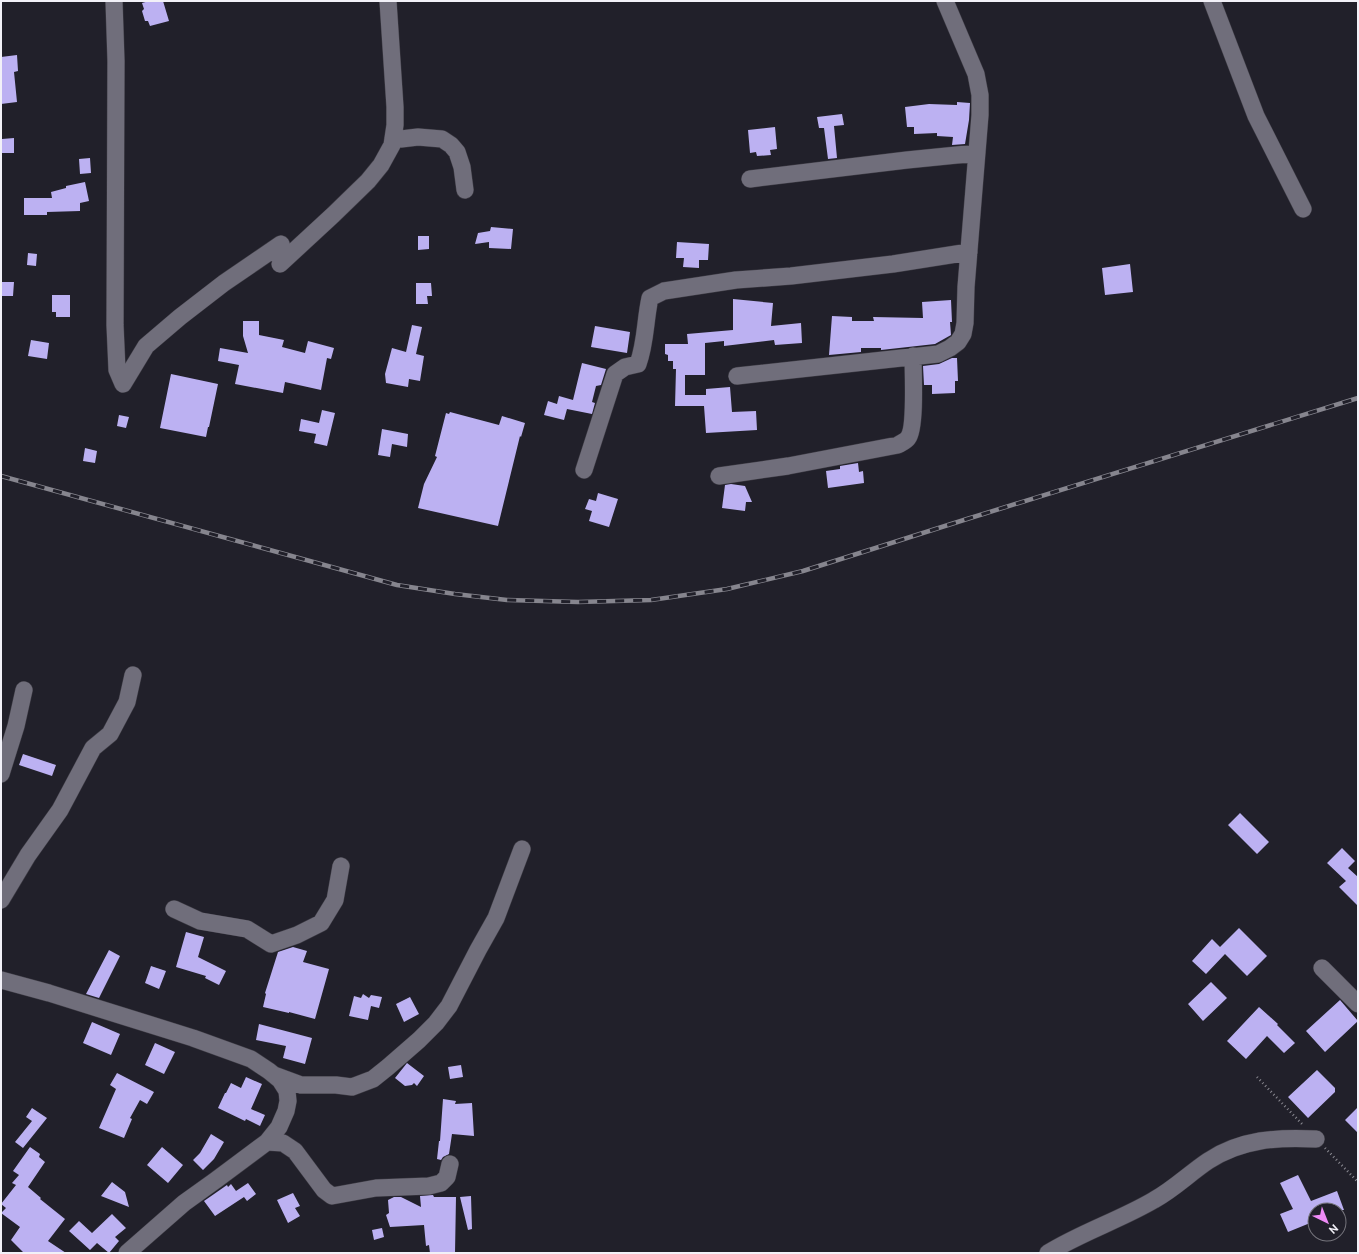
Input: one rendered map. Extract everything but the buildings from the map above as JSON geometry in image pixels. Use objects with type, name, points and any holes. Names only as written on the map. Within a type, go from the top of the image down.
[{"type":"street","points":[[114,1],[116,61],[115,325],[118,370],[123,384],[146,346],[180,316],[281,244]]},
{"type":"street","points":[[280,264],[368,181],[381,165],[392,145],[395,125],[394,86],[388,1]]},
{"type":"street","points":[[737,376],[938,354],[958,342],[963,334],[965,323],[980,95],[976,74],[944,1]]},
{"type":"street","points":[[1212,1],[1256,116],[1302,209]]},
{"type":"street","points":[[393,138],[401,139],[418,137],[442,139],[450,144],[457,152],[462,167],[465,190]]},
{"type":"street","points":[[750,180],[907,160],[977,153]]},
{"type":"street","points":[[584,470],[615,374],[625,367],[638,364],[642,354],[647,308],[650,298],[664,291],[736,280],[790,276],[893,264],[969,252]]},
{"type":"street","points":[[719,476],[795,465],[898,445],[909,437],[911,427],[913,356]]},
{"type":"street","points":[[1,900],[28,855],[60,810],[93,748],[110,734],[127,702],[133,675]]},
{"type":"street","points":[[1,774],[16,726],[24,690]]},
{"type":"street","points":[[274,1075],[301,1084],[352,1087],[373,1079],[419,1040],[436,1023],[449,1006],[496,918],[522,849]]},
{"type":"street","points":[[174,909],[200,921],[247,929],[271,944],[297,935],[321,923],[334,900],[341,866]]},
{"type":"street","points":[[1322,968],[1358,1004]]},
{"type":"street","points":[[1,980],[49,993],[193,1038],[251,1059],[280,1080],[287,1091],[288,1101],[286,1111],[279,1126],[267,1142],[184,1203],[127,1253]]},
{"type":"street","points":[[1048,1253],[1080,1235],[1124,1216],[1155,1200],[1209,1161],[1233,1147],[1259,1140],[1288,1138],[1316,1139]]},
{"type":"street","points":[[267,1142],[283,1143],[295,1151],[324,1190],[332,1196],[376,1188],[429,1186],[441,1183],[447,1177],[450,1164]]},
{"type":"railway","points":[[1,476],[397,585],[507,600],[578,602],[651,600],[727,589],[803,571],[1358,398]]}]
